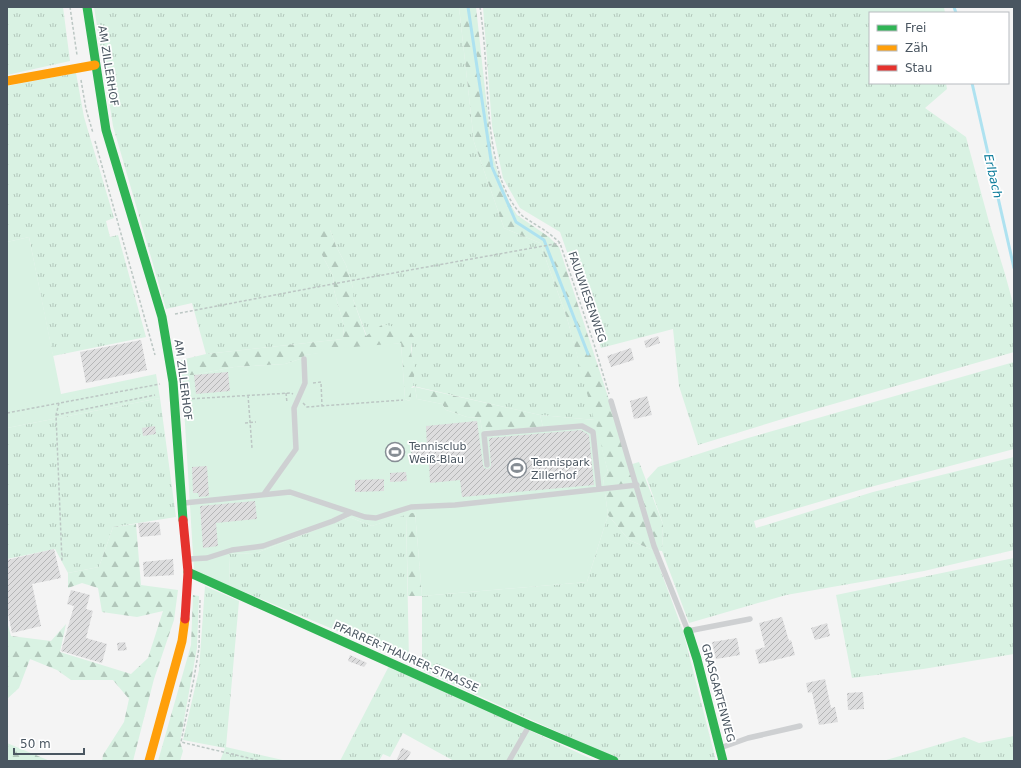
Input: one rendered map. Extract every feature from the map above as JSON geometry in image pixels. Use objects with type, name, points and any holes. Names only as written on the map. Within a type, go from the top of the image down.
[{"type":"street","name":"AM ZILLERHOF","points":[[87,7],[106,130],[162,317],[175,400],[188,572],[185,622],[182,641],[149,761]]},
{"type":"street","points":[[7,81],[95,65]]},
{"type":"street","name":"PFARRER-THAURER-STRASSE","points":[[188,572],[529,725],[614,761]]},
{"type":"street","name":"GRASGARTENWEG","points":[[688,631],[697,659],[723,761]]},
{"type":"lane","points":[[264,494],[296,449],[294,408],[305,383],[304,359]]},
{"type":"lane","points":[[612,401],[654,546],[688,631],[750,619]]},
{"type":"lane","points":[[487,465],[484,434],[582,426],[593,432],[599,489]]},
{"type":"lane","points":[[182,503],[290,492],[350,513],[376,518],[411,507],[455,504],[637,485]]},
{"type":"lane","points":[[187,559],[207,558],[232,550],[263,546],[333,521],[350,513]]},
{"type":"lane","points":[[509,761],[529,725]]},
{"type":"lane","points":[[720,748],[748,738],[800,726]]},
{"type":"path","name":"FAULWIESENWEG","points":[[480,7],[484,39],[490,129],[494,152],[502,179],[511,203],[520,214],[552,235],[560,243],[612,401]]},
{"type":"path","points":[[162,317],[338,283],[560,243]]},
{"type":"path","points":[[305,383],[321,382],[322,406]]},
{"type":"path","points":[[7,413],[162,383]]},
{"type":"path","points":[[56,415],[155,395]]},
{"type":"path","points":[[248,395],[252,448]]},
{"type":"path","points":[[58,403],[56,415],[62,561]]},
{"type":"path","points":[[245,423],[256,422]]},
{"type":"path","points":[[200,599],[198,655],[181,742],[261,761]]},
{"type":"green space","points":[[7,7],[63,7],[70,61],[7,75]]},
{"type":"green space","points":[[94,7],[459,7],[474,142],[504,228],[540,243],[567,318],[595,420],[540,415],[413,386],[414,363],[411,359],[412,344],[394,328],[383,324],[367,337],[353,299],[353,288],[346,265],[330,230],[322,255],[333,276],[334,290],[344,326],[343,339],[206,354],[192,303],[166,309],[113,126]]},
{"type":"green space","points":[[459,7],[476,7],[492,153],[500,180],[510,204],[517,215],[549,237],[559,247],[629,465],[639,462],[663,524],[662,551],[653,550],[629,540],[608,515],[603,478],[608,472],[567,318],[540,243],[504,228],[474,142]]},
{"type":"green space","points":[[483,7],[944,7],[945,12],[869,12],[869,84],[946,84],[947,89],[925,108],[966,137],[1014,307],[1014,352],[802,413],[698,445],[679,386],[673,329],[601,348],[560,232],[520,208],[503,178],[492,126]]},
{"type":"green space","points":[[76,73],[84,117],[114,218],[106,221],[110,237],[118,235],[146,337],[53,356],[29,237],[7,242],[7,86]]},
{"type":"green space","points":[[322,227],[330,230],[346,265],[353,288],[353,299],[366,336],[383,324],[410,331],[414,337],[411,350],[415,371],[413,386],[411,388],[411,398],[409,401],[405,399],[401,343],[305,355],[303,358],[285,364],[234,367],[193,375],[182,375],[181,360],[206,354],[343,339],[344,326],[334,290],[333,276],[322,255],[320,233]]},
{"type":"green space","points":[[29,237],[61,394],[156,374],[160,398],[7,428],[7,242]]},
{"type":"green space","name":"Tennisclub Weiß-Blau","points":[[401,343],[405,399],[409,401],[411,398],[411,388],[415,387],[417,399],[442,404],[446,410],[467,417],[480,418],[482,430],[493,431],[543,427],[540,415],[595,420],[608,472],[603,478],[608,515],[587,582],[422,596],[415,512],[372,526],[349,517],[256,553],[229,554],[230,586],[194,571],[182,375],[193,375],[234,367],[285,364],[303,358],[305,355],[318,353],[319,350]]},
{"type":"green space","points":[[1014,362],[1014,449],[863,489],[754,521],[756,528],[873,492],[1014,457],[1014,550],[924,571],[786,595],[689,623],[662,551],[663,524],[647,479],[658,467],[748,438]]},
{"type":"green space","points":[[415,387],[540,415],[543,427],[493,431],[482,430],[480,418],[467,417],[446,410],[442,404],[417,399]]},
{"type":"green space","points":[[160,398],[176,517],[113,527],[99,567],[68,573],[55,549],[7,559],[7,428]]},
{"type":"green space","points":[[415,512],[422,596],[408,596],[406,514]]},
{"type":"green space","points":[[406,514],[409,661],[230,586],[229,554],[256,553],[349,517],[372,526]]},
{"type":"green space","points":[[608,515],[629,540],[653,550],[683,631],[716,761],[622,761],[422,670],[422,596],[587,582]]},
{"type":"green space","points":[[136,524],[141,585],[178,590],[174,620],[154,679],[133,761],[102,761],[103,755],[124,722],[129,699],[113,680],[71,680],[57,670],[30,659],[19,688],[7,699],[7,622],[11,636],[51,641],[66,624],[60,652],[131,674],[148,658],[163,611],[137,617],[102,612],[98,588],[82,583],[68,588],[68,573],[99,567],[113,527]]},
{"type":"green space","points":[[1014,558],[1014,654],[923,669],[852,678],[836,595]]},
{"type":"green space","points":[[205,586],[239,601],[226,747],[287,761],[220,761],[225,748],[183,740],[199,670]]},
{"type":"green space","points":[[193,595],[199,596],[197,648],[180,742],[183,751],[180,761],[158,761],[191,645]]},
{"type":"green space","points":[[389,666],[596,761],[454,761],[403,733],[390,757],[383,754],[379,761],[340,761]]},
{"type":"green space","points":[[1014,736],[1014,761],[883,761],[964,737],[979,743]]},
{"type":"green space","points":[[7,743],[50,761],[7,761]]},
{"type":"building","points":[[658,336],[660,343],[646,348],[644,341]]},
{"type":"building","points":[[141,340],[147,370],[86,383],[80,352]]},
{"type":"building","points":[[631,348],[634,360],[611,367],[607,356]]},
{"type":"building","points":[[228,372],[230,391],[196,394],[194,375]]},
{"type":"building","points":[[647,396],[652,415],[634,419],[630,401]]},
{"type":"building","points":[[477,421],[483,465],[484,468],[487,469],[490,468],[491,465],[489,438],[581,430],[589,435],[594,485],[462,497],[460,480],[430,483],[429,462],[412,463],[411,449],[427,448],[426,426]]},
{"type":"building","points":[[155,426],[156,434],[143,436],[142,428]]},
{"type":"building","points":[[207,466],[209,496],[199,497],[198,493],[193,493],[192,467]]},
{"type":"building","points":[[406,472],[407,481],[390,482],[390,473]]},
{"type":"building","points":[[384,479],[384,491],[355,492],[355,480]]},
{"type":"building","points":[[255,501],[257,519],[216,523],[218,546],[203,548],[200,506]]},
{"type":"building","points":[[159,522],[161,535],[140,537],[138,523]]},
{"type":"building","points":[[54,549],[61,578],[32,584],[41,626],[12,633],[7,608],[7,560]]},
{"type":"building","points":[[173,559],[174,575],[144,577],[143,562]]},
{"type":"building","points":[[71,590],[90,595],[86,609],[93,611],[86,638],[107,644],[102,663],[61,651],[74,606],[67,604]]},
{"type":"building","points":[[782,617],[795,655],[759,664],[755,650],[765,647],[759,623]]},
{"type":"building","points":[[827,623],[830,636],[815,640],[811,628]]},
{"type":"building","points":[[737,638],[740,655],[716,659],[712,642]]},
{"type":"building","points":[[125,642],[127,650],[118,651],[117,643]]},
{"type":"building","points":[[350,655],[367,663],[364,667],[348,661]]},
{"type":"building","points":[[825,679],[831,708],[835,707],[838,722],[819,725],[812,692],[808,693],[806,683]]},
{"type":"building","points":[[863,692],[864,709],[848,710],[847,693]]},
{"type":"building","points":[[402,748],[411,752],[406,761],[396,761]]},
{"type":"waterway","points":[[468,7],[492,167],[516,222],[544,240],[588,354]]},
{"type":"waterway","name":"Erlbach","points":[[954,7],[956,12]]},
{"type":"waterway","name":"Erlbach","points":[[972,84],[1014,268]]},
{"type":"traffic: fast","points":[[87,7],[106,130],[162,317],[173,382],[183,520]]},
{"type":"traffic: fast","points":[[188,572],[529,725],[614,761]]},
{"type":"traffic: fast","points":[[688,631],[697,659],[723,761]]},
{"type":"traffic: slow","points":[[7,81],[95,65]]},
{"type":"traffic: slow","points":[[149,761],[182,641],[185,619]]},
{"type":"traffic: jam","points":[[183,520],[188,572],[185,619]]},
{"type":"place","name":"Tennisclub Weiß-Blau","points":[[395,452]]},
{"type":"place","name":"Tennispark Zillerhof","points":[[517,468]]}]
